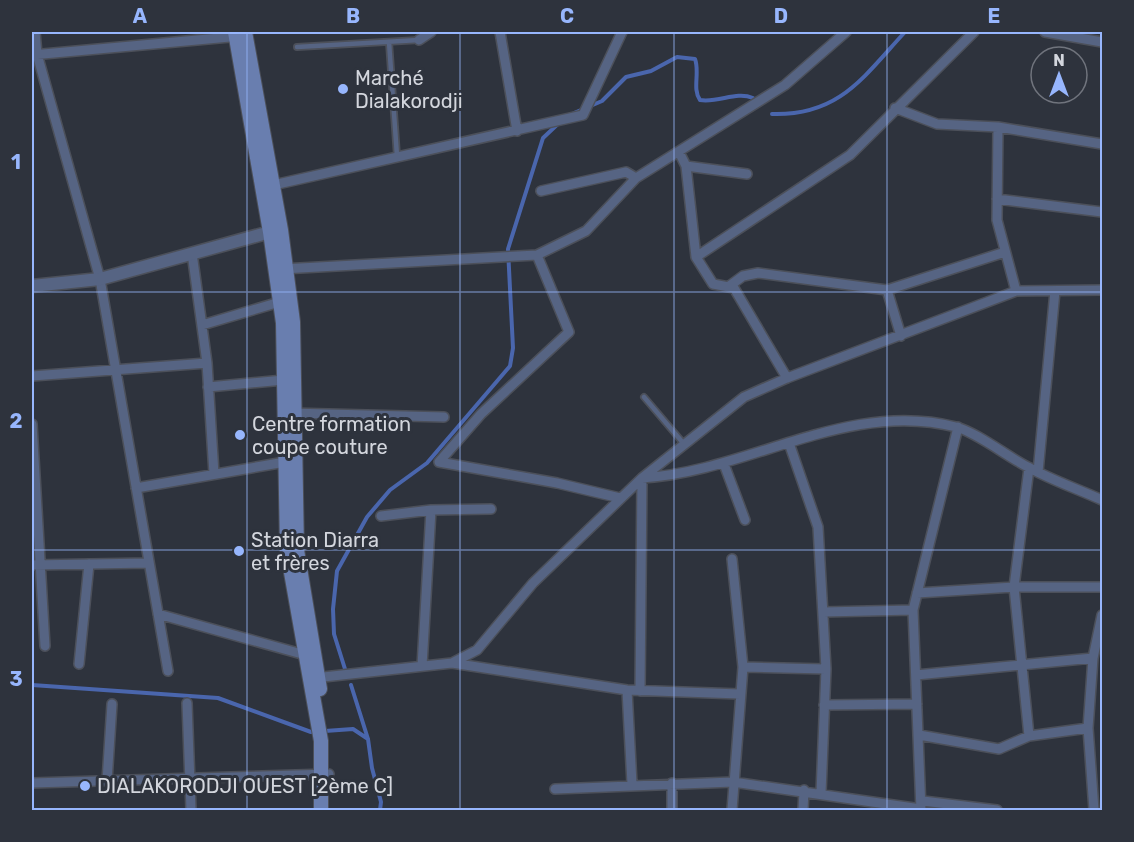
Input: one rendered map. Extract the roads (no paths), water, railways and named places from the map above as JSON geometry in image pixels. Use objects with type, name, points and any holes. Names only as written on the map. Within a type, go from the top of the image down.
[{"type":"main road","points":[[240,34],[266,187],[276,231],[285,300],[284,380],[289,413],[297,550],[309,656]]},
{"type":"main road","points":[[285,300],[293,322],[285,462],[287,550],[325,741],[328,810]]},
{"type":"main road","points":[[321,810],[325,774]]},
{"type":"street","points":[[35,32],[34,55],[100,279],[168,671]]},
{"type":"street","points":[[419,40],[431,32]]},
{"type":"street","points":[[500,32],[517,131]]},
{"type":"street","points":[[266,187],[583,116],[622,32]]},
{"type":"street","points":[[281,269],[537,255],[586,231],[636,178],[785,85],[846,32]]},
{"type":"street","points":[[696,257],[850,155],[974,32]]},
{"type":"street","points":[[1045,32],[1102,42]]},
{"type":"street","points":[[34,55],[240,34]]},
{"type":"street","points":[[895,108],[937,124],[998,127],[1102,144]]},
{"type":"street","points":[[998,127],[997,220],[1016,291]]},
{"type":"street","points":[[679,152],[686,166],[696,257],[713,284],[734,288],[787,378]]},
{"type":"street","points":[[686,166],[747,174]]},
{"type":"street","points":[[541,191],[626,172],[636,178]]},
{"type":"street","points":[[997,199],[1102,212]]},
{"type":"street","points":[[32,286],[100,279],[276,231]]},
{"type":"street","points":[[728,287],[743,276],[758,273],[887,290],[1005,252]]},
{"type":"street","points":[[192,254],[207,363],[214,474]]},
{"type":"street","points":[[537,255],[569,332],[481,414],[439,462],[557,483],[620,498]]},
{"type":"street","points":[[887,290],[901,336]]},
{"type":"street","points":[[452,663],[477,650],[533,583],[620,498],[744,397],[787,378],[1016,291],[1102,290]]},
{"type":"street","points":[[1029,736],[1014,587],[1034,470],[1055,291]]},
{"type":"street","points":[[202,325],[285,300]]},
{"type":"street","points":[[32,376],[207,363]]},
{"type":"street","points":[[208,387],[284,380]]},
{"type":"street","points":[[289,413],[444,417]]},
{"type":"street","points":[[642,478],[674,476],[724,464],[838,427],[896,420],[957,427],[1034,470],[1102,500]]},
{"type":"street","points":[[32,424],[36,565],[45,646]]},
{"type":"street","points":[[922,807],[913,610],[957,427]]},
{"type":"street","points":[[789,443],[818,527],[826,669],[821,793]]},
{"type":"street","points":[[136,488],[285,462]]},
{"type":"street","points":[[724,464],[745,520]]},
{"type":"street","points":[[640,691],[642,478]]},
{"type":"street","points":[[381,516],[431,510],[491,509]]},
{"type":"street","points":[[422,666],[431,510]]},
{"type":"street","points":[[732,559],[743,667],[732,810]]},
{"type":"street","points":[[36,565],[149,563]]},
{"type":"street","points":[[79,664],[89,564]]},
{"type":"street","points":[[917,593],[1014,587],[1102,587]]},
{"type":"street","points":[[823,612],[913,610]]},
{"type":"street","points":[[158,614],[309,656]]},
{"type":"street","points":[[1094,810],[1098,792],[1088,728],[1102,615]]},
{"type":"street","points":[[916,675],[1022,665],[1097,652]]},
{"type":"street","points":[[313,678],[452,663],[627,690],[740,694]]},
{"type":"street","points":[[743,667],[826,669]]},
{"type":"street","points":[[627,690],[632,784]]},
{"type":"street","points":[[107,781],[112,704]]},
{"type":"street","points":[[187,704],[190,810]]},
{"type":"street","points":[[825,705],[917,704]]},
{"type":"street","points":[[919,735],[999,749],[1029,736],[1088,728]]},
{"type":"street","points":[[32,783],[325,774]]},
{"type":"street","points":[[555,789],[632,784],[733,782],[922,807],[993,810]]},
{"type":"street","points":[[672,783],[672,810]]},
{"type":"street","points":[[803,810],[804,790]]},
{"type":"lane","points":[[297,47],[419,40]]},
{"type":"lane","points":[[389,42],[397,158]]},
{"type":"lane","points":[[644,397],[684,444]]},
{"type":"waterway","points":[[772,114],[796,113],[833,101],[863,78],[905,32]]},
{"type":"waterway","points":[[574,113],[602,101],[626,77],[651,71],[677,57],[695,59],[697,91],[700,100],[734,96],[753,98]]},
{"type":"waterway","points":[[345,669],[334,634],[333,609],[337,571],[367,517],[390,490],[427,463],[510,366],[513,348],[508,249],[543,138],[560,122]]},
{"type":"waterway","points":[[32,685],[218,698],[311,732],[353,729],[368,739]]},
{"type":"waterway","points":[[351,685],[368,739],[372,768],[381,802],[380,810]]},
{"type":"place","name":"Marché Dialakorodji","points":[[343,89]]},
{"type":"place","name":"Centre formation coupe couture","points":[[240,435]]},
{"type":"place","name":"Station Diarra et frères","points":[[239,551]]},
{"type":"place","name":"DIALAKORODJI OUEST [2ème C]","points":[[85,786]]}]
